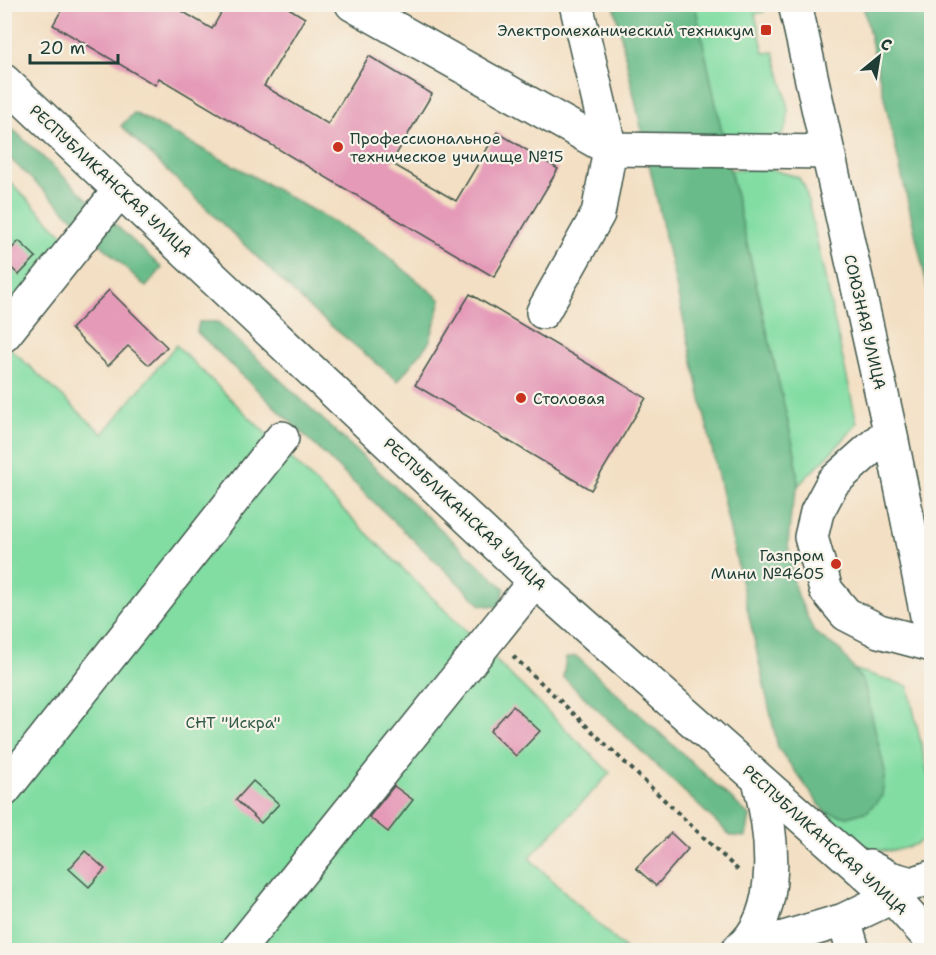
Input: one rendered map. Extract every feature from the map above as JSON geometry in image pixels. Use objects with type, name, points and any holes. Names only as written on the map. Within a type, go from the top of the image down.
[{"type":"main road","points":[[352,4],[610,149],[827,152]]},
{"type":"main road","points":[[543,312],[598,214],[610,149],[576,4]]},
{"type":"main road","name":"СОЮЗНАЯ УЛИЦА","points":[[795,4],[890,431],[932,643]]},
{"type":"main road","name":"РЕСПУБЛИКАНСКАЯ УЛИЦА","points":[[4,81],[536,581],[892,897],[932,941]]},
{"type":"main road","points":[[4,335],[120,190]]},
{"type":"main road","points":[[890,431],[834,482],[817,512],[811,537],[826,590],[846,614],[879,631],[932,643]]},
{"type":"main road","points":[[4,790],[282,438]]},
{"type":"main road","points":[[238,951],[491,634],[536,581]]},
{"type":"main road","points":[[741,951],[751,941],[767,908],[769,816],[759,780]]},
{"type":"main road","points":[[837,849],[890,878],[912,884],[932,877]]},
{"type":"main road","points":[[741,951],[844,920],[892,897]]},
{"type":"main road","points":[[844,920],[853,951]]},
{"type":"path","points":[[491,634],[768,898]]},
{"type":"green space","points":[[614,5],[695,5],[795,453],[798,486],[791,512],[788,544],[795,589],[814,632],[840,650],[864,683],[885,771],[882,796],[868,811],[848,817],[825,812],[778,748]]},
{"type":"green space","points":[[695,5],[762,5],[764,12],[755,14],[764,53],[774,52],[788,107],[786,128],[781,136],[723,142]]},
{"type":"green space","points":[[863,5],[931,5],[931,303]]},
{"type":"green space","points":[[134,113],[240,169],[374,245],[441,300],[430,341],[398,381],[313,311],[121,126]]},
{"type":"green space","points":[[4,121],[162,268],[146,287],[5,154]]},
{"type":"green space","points":[[769,169],[798,177],[805,187],[857,423],[798,486],[795,453],[730,170]]},
{"type":"green space","points":[[5,177],[78,250],[5,342]]},
{"type":"green space","points":[[199,322],[218,322],[505,589],[499,607],[481,605],[197,332]]},
{"type":"green space","name":"СНТ \"Искра\"","points":[[4,343],[103,434],[176,345],[610,773],[529,858],[625,949],[5,950]]},
{"type":"green space","points":[[576,656],[750,816],[746,837],[731,836],[563,677],[566,658]]},
{"type":"green space","points":[[853,669],[908,686],[931,788],[931,834],[907,848],[888,851],[869,848],[851,837],[825,812],[848,817],[864,683]]},
{"type":"building","name":"Профессиональное техническое училище №15","points":[[65,4],[170,4],[212,29],[226,4],[282,4],[305,18],[264,86],[328,124],[369,56],[432,94],[391,163],[456,201],[497,132],[558,169],[494,277],[159,78],[155,85],[53,25]]},
{"type":"building","points":[[19,241],[36,257],[19,275],[4,261],[4,257]]},
{"type":"building","points":[[109,290],[167,347],[149,365],[128,346],[108,366],[71,329]]},
{"type":"building","points":[[470,294],[646,398],[591,490],[415,385]]},
{"type":"building","points":[[513,706],[540,731],[516,756],[490,731]]},
{"type":"building","points":[[253,781],[279,804],[261,823],[236,800]]},
{"type":"building","points":[[394,786],[413,800],[388,832],[369,817]]},
{"type":"building","points":[[671,833],[688,849],[656,886],[636,868]]},
{"type":"building","points":[[85,851],[105,869],[89,887],[69,869]]},
{"type":"place","name":"Электромеханический техникум","points":[[766,30]]},
{"type":"place","name":"Профессиональное техническое училище №15","points":[[338,147]]},
{"type":"place","name":"Столовая","points":[[521,398]]},
{"type":"place","name":"Газпром Мини №4605","points":[[836,564]]}]
